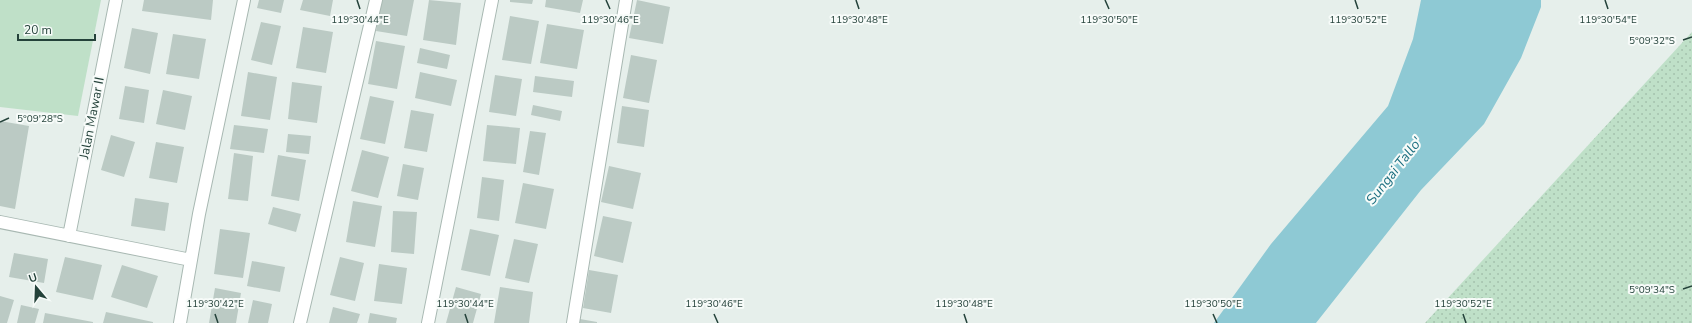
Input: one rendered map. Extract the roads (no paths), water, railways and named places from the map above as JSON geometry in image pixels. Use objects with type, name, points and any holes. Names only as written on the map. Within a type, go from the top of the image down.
[{"type":"street","name":"Jalan Mawar II","points":[[69,236],[116,0]]},
{"type":"street","points":[[180,323],[199,214],[244,0]]},
{"type":"street","points":[[300,323],[376,0]]},
{"type":"street","points":[[428,323],[492,0]]},
{"type":"street","points":[[573,323],[626,0]]},
{"type":"street","points":[[0,222],[191,260]]},
{"type":"water","name":"Sungai Tallo'","points":[[1421,0],[1541,0],[1541,7],[1521,58],[1484,124],[1421,190],[1316,323],[1214,323],[1271,244],[1388,106],[1413,39]]}]
